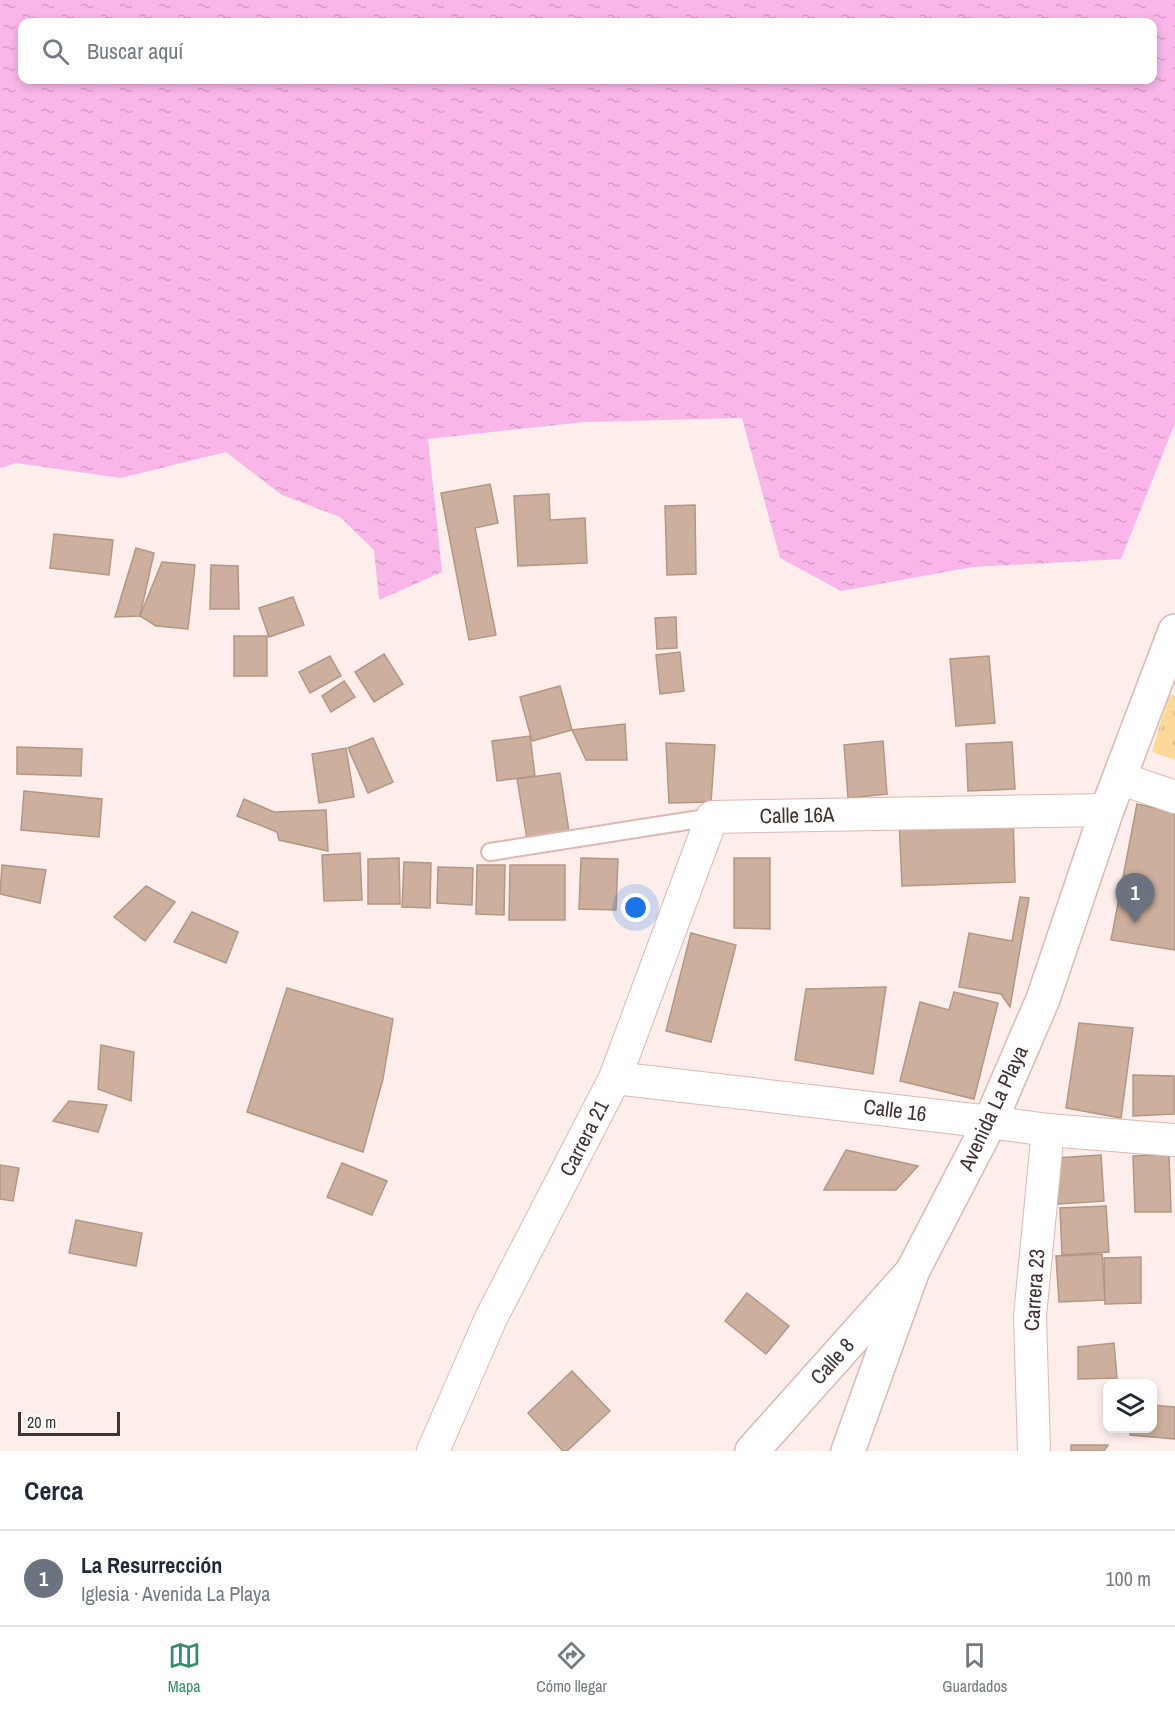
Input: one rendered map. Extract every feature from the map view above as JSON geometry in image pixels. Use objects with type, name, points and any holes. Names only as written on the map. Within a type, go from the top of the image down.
[{"type":"main road","name":"Avenida La Playa","points":[[848,1451],[913,1270],[990,1122],[1043,999],[1107,810],[1175,631]]},
{"type":"main road","name":"Calle 8","points":[[752,1451],[913,1270]]},
{"type":"street","points":[[1123,769],[1175,796]]},
{"type":"street","name":"Calle 16A","points":[[712,817],[1107,810]]},
{"type":"street","name":"Carrera 21","points":[[433,1451],[491,1318],[615,1077],[712,817]]},
{"type":"street","name":"Calle 16","points":[[615,1077],[1048,1130],[1175,1140]]},
{"type":"street","name":"Carrera 23","points":[[1034,1451],[1030,1316],[1048,1130]]},
{"type":"lane","name":"Calle 16A","points":[[490,852],[712,817]]},
{"type":"green space","points":[[1169,694],[1175,696],[1175,760],[1152,752]]},
{"type":"water","points":[[0,0],[1175,0],[1175,423],[1121,559],[972,567],[841,591],[780,558],[742,418],[584,422],[428,439],[442,572],[379,600],[374,550],[340,517],[282,495],[226,452],[121,478],[16,463],[0,468]]},
{"type":"building","points":[[490,484],[498,523],[475,528],[496,635],[469,640],[441,493]]},
{"type":"building","points":[[549,494],[550,520],[585,518],[587,563],[518,566],[514,496]]},
{"type":"building","points":[[695,505],[696,574],[667,575],[665,506]]},
{"type":"building","points":[[54,534],[113,540],[109,575],[50,568]]},
{"type":"building","points":[[136,548],[154,553],[140,616],[115,617]]},
{"type":"building","points":[[162,562],[195,565],[188,629],[156,626],[140,616]]},
{"type":"building","points":[[211,565],[238,566],[239,609],[210,609]]},
{"type":"building","points":[[293,597],[304,625],[269,637],[259,608]]},
{"type":"building","points":[[676,617],[677,648],[657,649],[655,618]]},
{"type":"building","points":[[234,636],[267,636],[267,676],[234,676]]},
{"type":"building","points":[[680,652],[684,691],[660,694],[656,655]]},
{"type":"building","points":[[384,654],[403,684],[374,702],[355,672]]},
{"type":"building","points":[[330,656],[341,676],[310,693],[299,672]]},
{"type":"building","points":[[989,656],[995,723],[956,726],[950,659]]},
{"type":"building","points":[[344,681],[355,697],[331,712],[322,696]]},
{"type":"building","points":[[560,686],[572,730],[532,741],[520,697]]},
{"type":"building","points":[[625,724],[627,760],[586,760],[572,730]]},
{"type":"building","points":[[530,736],[535,776],[497,781],[492,741]]},
{"type":"building","points":[[373,738],[393,782],[368,793],[348,748]]},
{"type":"building","points":[[883,741],[887,794],[848,798],[844,745]]},
{"type":"building","points":[[1012,742],[1015,789],[968,791],[966,744]]},
{"type":"building","points":[[666,743],[715,745],[711,802],[669,803]]},
{"type":"building","points":[[17,747],[82,749],[81,776],[17,774]]},
{"type":"building","points":[[346,748],[354,797],[319,803],[312,754]]},
{"type":"building","points":[[560,773],[570,838],[528,845],[517,779]]},
{"type":"building","points":[[24,791],[102,799],[99,837],[21,830]]},
{"type":"building","points":[[244,799],[274,812],[326,810],[328,851],[279,840],[277,832],[237,816]]},
{"type":"building","points":[[1137,804],[1175,812],[1175,950],[1111,940]]},
{"type":"building","points":[[1013,815],[1015,882],[902,886],[899,819]]},
{"type":"building","points":[[360,853],[362,900],[324,901],[322,855]]},
{"type":"building","points":[[399,858],[400,904],[368,904],[368,859]]},
{"type":"building","points":[[581,858],[618,859],[616,910],[579,909]]},
{"type":"building","points":[[734,858],[770,858],[770,929],[734,928]]},
{"type":"building","points":[[404,862],[431,863],[430,908],[402,907]]},
{"type":"building","points":[[2,865],[46,870],[40,903],[0,894]]},
{"type":"building","points":[[477,865],[505,865],[504,915],[476,914]]},
{"type":"building","points":[[510,865],[565,865],[565,920],[509,920]]},
{"type":"building","points":[[438,867],[473,868],[472,905],[437,903]]},
{"type":"building","points":[[146,886],[175,902],[145,941],[114,917]]},
{"type":"building","points":[[1020,897],[1029,898],[1010,1007],[1001,994],[959,987],[969,933],[1012,941]]},
{"type":"building","points":[[192,912],[238,932],[226,963],[174,942]]},
{"type":"building","points":[[691,933],[736,945],[711,1042],[666,1031]]},
{"type":"building","points":[[886,987],[873,1074],[795,1060],[806,989]]},
{"type":"building","points":[[287,988],[393,1019],[383,1079],[363,1152],[247,1112]]},
{"type":"building","points":[[954,992],[998,1003],[974,1099],[900,1081],[920,1002],[949,1010]]},
{"type":"building","points":[[1079,1023],[1133,1028],[1121,1118],[1066,1108]]},
{"type":"building","points":[[101,1045],[134,1052],[131,1101],[98,1089]]},
{"type":"building","points":[[1133,1075],[1174,1076],[1174,1114],[1133,1116]]},
{"type":"building","points":[[69,1101],[107,1105],[98,1132],[53,1121]]},
{"type":"building","points":[[846,1150],[918,1166],[896,1190],[824,1190]]},
{"type":"building","points":[[1169,1154],[1171,1212],[1135,1212],[1133,1156]]},
{"type":"building","points":[[1101,1155],[1104,1201],[1058,1204],[1055,1158]]},
{"type":"building","points":[[342,1163],[387,1181],[372,1215],[327,1197]]},
{"type":"building","points":[[0,1165],[19,1168],[13,1201],[0,1199]]},
{"type":"building","points":[[1106,1206],[1109,1252],[1062,1255],[1060,1208]]},
{"type":"building","points":[[76,1220],[142,1233],[136,1266],[69,1253]]},
{"type":"building","points":[[1102,1254],[1105,1300],[1059,1302],[1056,1256]]},
{"type":"building","points":[[1141,1257],[1141,1303],[1105,1304],[1104,1258]]},
{"type":"building","points":[[747,1293],[789,1326],[766,1354],[725,1321]]},
{"type":"building","points":[[1114,1343],[1117,1378],[1078,1379],[1078,1347]]},
{"type":"building","points":[[572,1371],[610,1411],[567,1451],[563,1451],[528,1413]]},
{"type":"building","points":[[1157,1405],[1175,1407],[1175,1439],[1130,1435],[1130,1433],[1157,1433]]},
{"type":"building","points":[[1071,1445],[1108,1445],[1104,1451],[1071,1451]]},
{"type":"place","name":"La Resurrección","points":[[1135,923]]}]
